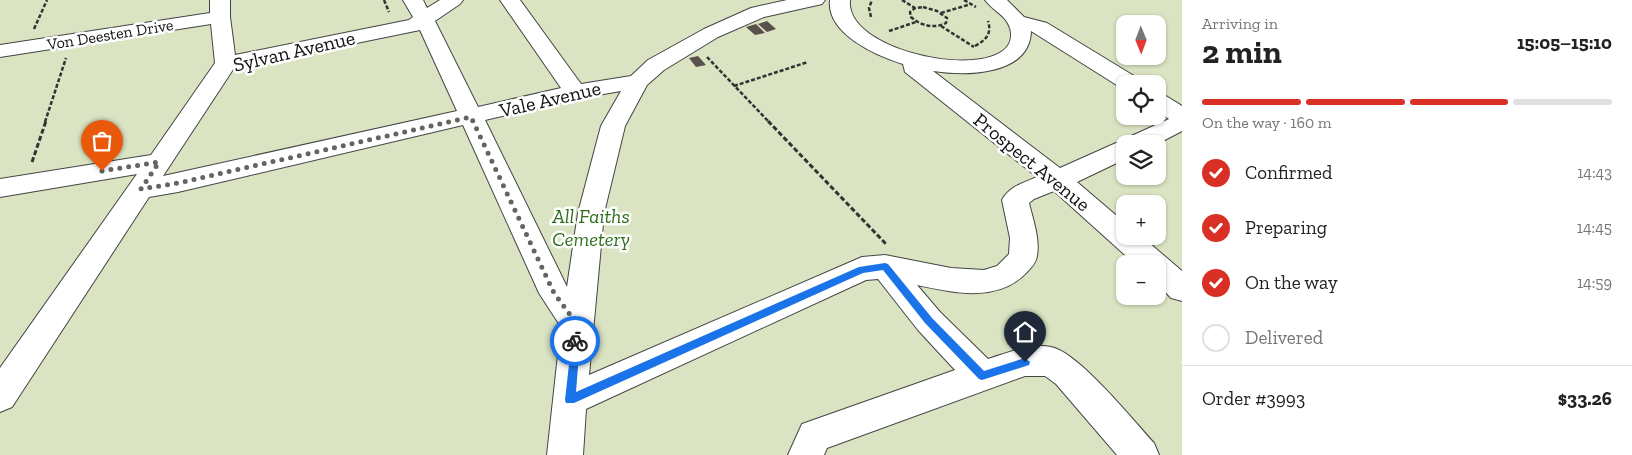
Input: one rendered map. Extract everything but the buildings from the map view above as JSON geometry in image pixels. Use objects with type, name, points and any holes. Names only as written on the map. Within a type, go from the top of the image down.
[{"type":"lane","name":"Sylvan Avenue","points":[[0,396],[226,63],[415,25],[418,9],[453,0]]},
{"type":"lane","points":[[510,0],[575,92]]},
{"type":"lane","points":[[565,455],[577,324],[591,213],[613,126],[638,82],[656,65],[711,33],[749,6],[815,0]]},
{"type":"lane","points":[[840,0],[839,5],[842,16],[857,34],[889,52],[914,60],[949,67],[978,66],[1002,60],[1017,50],[1022,36],[1017,21],[1005,6],[984,7]]},
{"type":"lane","name":"Von Deesten Drive","points":[[0,51],[72,41],[220,8]]},
{"type":"lane","points":[[220,8],[226,63]]},
{"type":"lane","points":[[418,9],[554,293],[577,324]]},
{"type":"lane","points":[[1017,21],[1040,28],[1116,75]]},
{"type":"lane","name":"Prospect Avenue","points":[[914,60],[913,67],[1058,180],[1144,255]]},
{"type":"lane","name":"Vale Avenue","points":[[141,189],[178,183],[575,92],[638,82]]},
{"type":"lane","points":[[1166,106],[1182,116]]},
{"type":"lane","points":[[1155,135],[1182,122]]},
{"type":"lane","points":[[570,400],[862,269],[885,266],[951,280],[984,282],[1007,274],[1023,258],[1024,238],[1015,200],[1025,192],[1058,180],[1116,153]]},
{"type":"lane","points":[[0,188],[159,162]]},
{"type":"lane","points":[[885,266],[929,320],[982,376]]},
{"type":"lane","points":[[1166,274],[1182,289]]},
{"type":"lane","points":[[806,455],[814,436],[1025,362],[1050,361],[1068,374],[1141,455]]},
{"type":"path","points":[[26,47],[47,0]]},
{"type":"path","points":[[872,0],[869,8],[873,20]]},
{"type":"path","points":[[902,0],[915,8],[928,8],[941,12],[971,4],[984,7]]},
{"type":"path","points":[[964,0],[984,7]]},
{"type":"path","points":[[966,48],[974,47],[984,42],[990,35],[991,28],[984,7]]},
{"type":"path","points":[[915,8],[910,14],[917,22],[931,27],[941,26],[981,52]]},
{"type":"path","points":[[941,12],[947,20],[941,26]]},
{"type":"path","points":[[893,36],[886,32],[917,22]]},
{"type":"path","points":[[25,184],[72,41]]},
{"type":"path","points":[[694,43],[888,246],[885,266]]},
{"type":"path","points":[[734,86],[808,62]]},
{"type":"green space","name":"All Faiths Cemetery","points":[[0,0],[1182,0],[1182,455],[0,455]]},
{"type":"way so far","points":[[102,171],[159,162],[141,189],[178,183],[471,117],[554,293],[577,324],[575,341]]},
{"type":"route","points":[[575,341],[570,400],[862,269],[885,266],[929,320],[982,376],[1025,362]]}]
